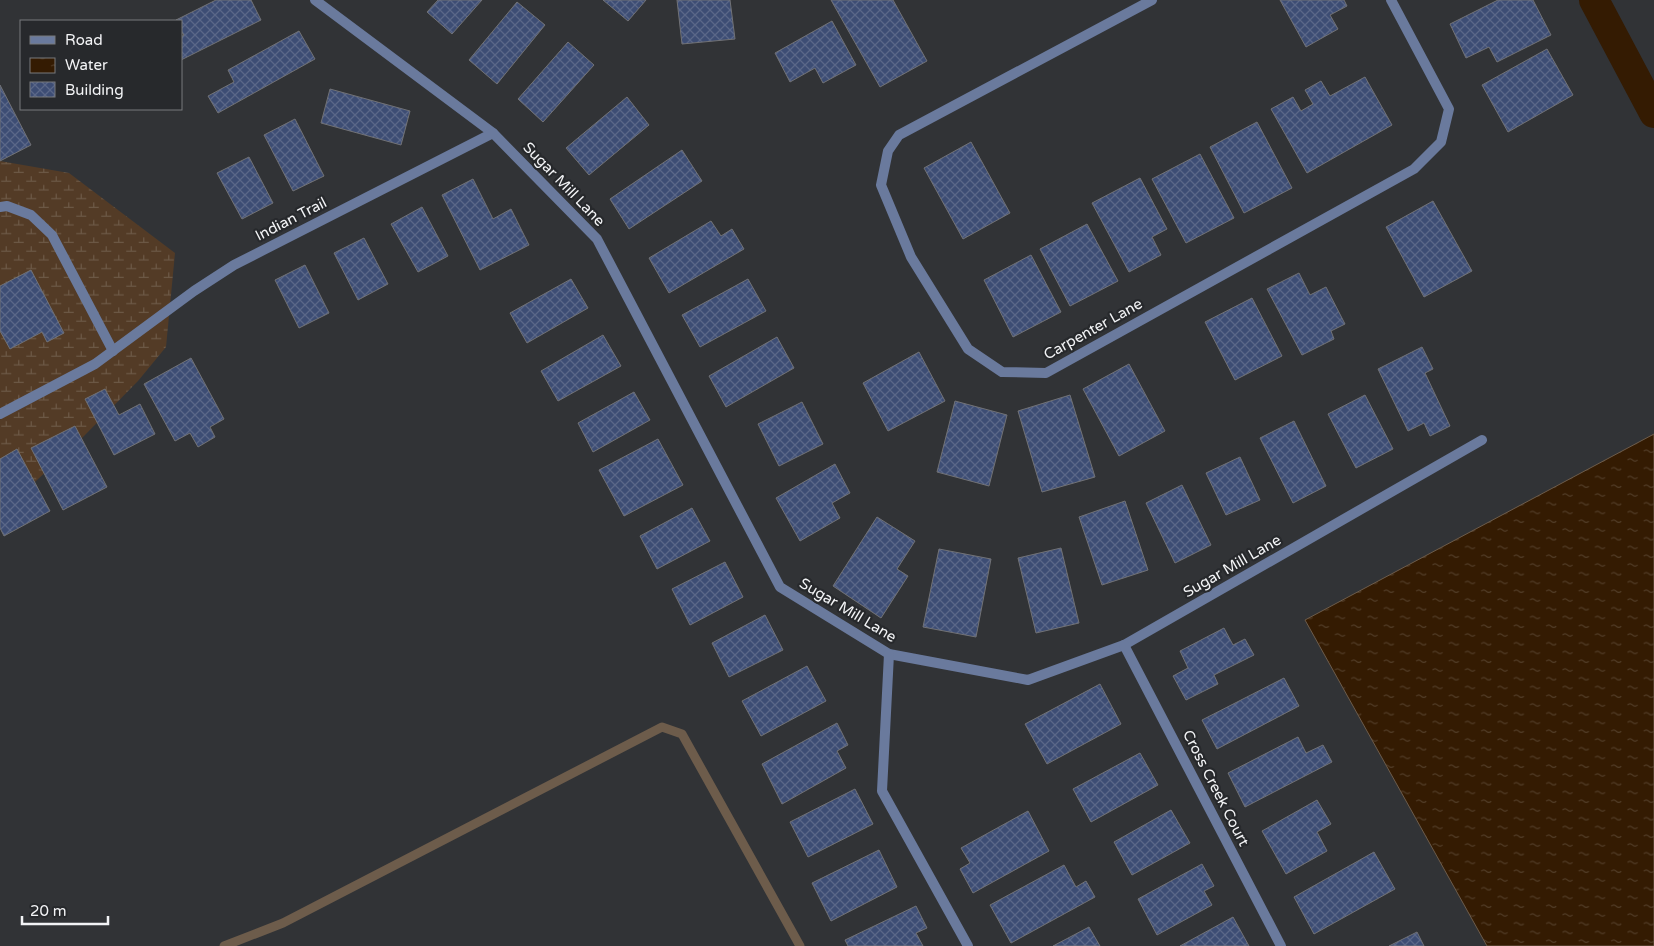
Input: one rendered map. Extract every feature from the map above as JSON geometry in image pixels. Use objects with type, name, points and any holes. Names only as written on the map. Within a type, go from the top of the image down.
[{"type":"street","name":"Sugar Mill Lane","points":[[315,0],[493,133],[597,239],[780,587],[889,654],[1028,680],[1124,645],[1482,440]]},
{"type":"street","name":"Carpenter Lane","points":[[1152,0],[899,135],[888,151],[881,185],[911,257],[968,349],[1002,372],[1046,373],[1414,169],[1441,142],[1449,109],[1391,0]]},
{"type":"street","name":"Indian Trail","points":[[0,414],[94,364],[194,291],[234,265],[493,133]]},
{"type":"street","points":[[0,207],[7,206],[31,215],[52,235],[113,351]]},
{"type":"street","name":"Cross Creek Court","points":[[1124,645],[1281,946]]},
{"type":"street","points":[[889,654],[882,791],[968,946]]},
{"type":"green space","points":[[0,161],[69,173],[175,253],[166,347],[138,381],[84,436],[20,496],[0,506]]},
{"type":"water","points":[[1654,434],[1654,946],[1487,946],[1305,620]]},
{"type":"building","points":[[216,0],[251,0],[261,20],[182,60],[182,36],[184,35],[182,32],[182,20],[176,20]]},
{"type":"building","points":[[438,0],[482,0],[452,34],[427,12]]},
{"type":"building","points":[[603,0],[646,0],[628,21]]},
{"type":"building","points":[[677,0],[730,0],[735,39],[682,44]]},
{"type":"building","points":[[831,0],[893,0],[927,61],[880,87]]},
{"type":"building","points":[[1280,0],[1344,0],[1347,6],[1330,15],[1338,29],[1306,47]]},
{"type":"building","points":[[1498,0],[1533,0],[1551,35],[1497,62],[1489,47],[1466,58],[1450,24]]},
{"type":"building","points":[[517,2],[545,25],[497,84],[469,60]]},
{"type":"building","points":[[832,21],[856,65],[823,83],[815,68],[790,82],[775,53]]},
{"type":"building","points":[[299,31],[315,59],[218,113],[208,96],[234,82],[228,70]]},
{"type":"building","points":[[568,42],[594,65],[543,122],[518,99]]},
{"type":"building","points":[[1547,49],[1573,95],[1508,132],[1482,85]]},
{"type":"building","points":[[1365,77],[1392,125],[1307,173],[1271,109],[1293,97],[1301,111],[1313,104],[1305,90],[1321,81],[1330,96]]},
{"type":"building","points":[[0,85],[31,145],[0,161]]},
{"type":"building","points":[[330,89],[410,111],[401,145],[321,123]]},
{"type":"building","points":[[627,97],[649,125],[589,175],[566,148]]},
{"type":"building","points":[[295,119],[324,176],[293,191],[264,135]]},
{"type":"building","points":[[1257,122],[1292,188],[1244,213],[1210,147]]},
{"type":"building","points":[[971,142],[1010,213],[963,239],[924,168]]},
{"type":"building","points":[[682,150],[702,181],[629,229],[610,199]]},
{"type":"building","points":[[1200,154],[1234,218],[1186,243],[1152,179]]},
{"type":"building","points":[[249,157],[273,203],[242,219],[217,173]]},
{"type":"building","points":[[1140,178],[1167,229],[1152,237],[1161,255],[1129,272],[1092,203]]},
{"type":"building","points":[[473,179],[493,219],[511,209],[529,245],[480,270],[442,195]]},
{"type":"building","points":[[1433,201],[1472,271],[1424,297],[1386,227]]},
{"type":"building","points":[[422,207],[448,256],[418,272],[391,224]]},
{"type":"building","points":[[711,221],[721,236],[732,229],[744,249],[669,293],[649,258]]},
{"type":"building","points":[[1087,224],[1118,281],[1070,306],[1040,249]]},
{"type":"building","points":[[364,238],[388,284],[358,300],[334,253]]},
{"type":"building","points":[[1031,255],[1061,312],[1013,337],[984,280]]},
{"type":"building","points":[[305,265],[329,313],[299,328],[275,280]]},
{"type":"building","points":[[31,270],[64,333],[47,342],[42,332],[10,349],[0,331],[0,286]]},
{"type":"building","points":[[1299,273],[1310,295],[1326,287],[1345,324],[1331,331],[1334,339],[1302,355],[1267,289]]},
{"type":"building","points":[[571,279],[588,308],[527,343],[510,313]]},
{"type":"building","points":[[748,279],[766,311],[700,347],[682,315]]},
{"type":"building","points":[[1252,298],[1282,356],[1235,380],[1205,322]]},
{"type":"building","points":[[603,335],[621,366],[558,401],[541,371]]},
{"type":"building","points":[[777,337],[794,368],[726,407],[709,376]]},
{"type":"building","points":[[1422,347],[1433,369],[1425,373],[1450,426],[1430,436],[1424,423],[1408,431],[1378,369]]},
{"type":"building","points":[[919,352],[945,401],[888,431],[863,383]]},
{"type":"building","points":[[191,358],[224,419],[210,427],[215,437],[198,447],[190,433],[175,441],[144,384]]},
{"type":"building","points":[[1129,364],[1165,431],[1119,456],[1083,389]]},
{"type":"building","points":[[105,389],[119,415],[140,404],[155,434],[114,455],[85,399]]},
{"type":"building","points":[[634,392],[650,420],[593,452],[578,423]]},
{"type":"building","points":[[1070,395],[1095,477],[1042,492],[1018,411]]},
{"type":"building","points":[[1365,395],[1393,449],[1356,468],[1328,414]]},
{"type":"building","points":[[955,401],[1007,415],[989,486],[937,472]]},
{"type":"building","points":[[802,402],[823,444],[779,466],[758,424]]},
{"type":"building","points":[[1294,421],[1326,486],[1293,503],[1260,438]]},
{"type":"building","points":[[75,426],[107,487],[63,510],[31,448]]},
{"type":"building","points":[[658,439],[683,485],[624,516],[599,470]]},
{"type":"building","points":[[17,449],[50,511],[4,536],[0,528],[0,459]]},
{"type":"building","points":[[1240,457],[1260,500],[1226,515],[1206,473]]},
{"type":"building","points":[[835,464],[850,493],[832,503],[840,518],[800,541],[776,498]]},
{"type":"building","points":[[1182,485],[1211,545],[1175,563],[1146,503]]},
{"type":"building","points":[[1125,501],[1148,570],[1102,585],[1079,517]]},
{"type":"building","points":[[692,508],[710,541],[657,569],[640,536]]},
{"type":"building","points":[[877,517],[915,541],[897,569],[908,576],[881,618],[833,586]]},
{"type":"building","points":[[1061,548],[1079,623],[1036,633],[1018,558]]},
{"type":"building","points":[[939,549],[991,559],[976,637],[923,627]]},
{"type":"building","points":[[725,562],[743,597],[690,625],[672,589]]},
{"type":"building","points":[[765,615],[783,650],[729,677],[712,643]]},
{"type":"building","points":[[1224,628],[1233,645],[1245,639],[1254,655],[1214,675],[1218,684],[1186,700],[1173,676],[1188,668],[1180,651]]},
{"type":"building","points":[[807,666],[826,701],[761,736],[742,701]]},
{"type":"building","points":[[1284,678],[1299,706],[1217,749],[1202,720]]},
{"type":"building","points":[[1100,684],[1121,724],[1047,764],[1025,724]]},
{"type":"building","points":[[837,723],[848,745],[837,751],[846,768],[782,804],[762,764]]},
{"type":"building","points":[[1298,737],[1306,753],[1323,745],[1332,762],[1245,807],[1228,773]]},
{"type":"building","points":[[1140,753],[1158,785],[1091,822],[1073,789]]},
{"type":"building","points":[[855,789],[873,824],[808,857],[790,822]]},
{"type":"building","points":[[1317,800],[1331,824],[1317,832],[1327,851],[1286,874],[1262,831]]},
{"type":"building","points":[[1171,810],[1190,843],[1132,875],[1114,842]]},
{"type":"building","points":[[1028,811],[1049,851],[973,893],[960,869],[970,863],[961,848]]},
{"type":"building","points":[[879,850],[897,887],[831,921],[812,883]]},
{"type":"building","points":[[1374,852],[1395,889],[1314,934],[1294,897]]},
{"type":"building","points":[[1202,864],[1214,886],[1204,891],[1212,905],[1157,935],[1138,899]]},
{"type":"building","points":[[1064,865],[1076,887],[1086,881],[1095,897],[1011,943],[990,905]]},
{"type":"building","points":[[916,906],[927,928],[916,933],[923,946],[848,946],[845,940]]},
{"type":"building","points":[[1233,917],[1249,946],[1180,946]]},
{"type":"building","points":[[1089,927],[1100,946],[1053,946]]},
{"type":"building","points":[[1417,932],[1424,946],[1389,946]]},
{"type":"waterway","points":[[1594,0],[1654,113]]},
{"type":"waterway","points":[[224,946],[283,923],[662,727],[682,734],[800,946]]}]
